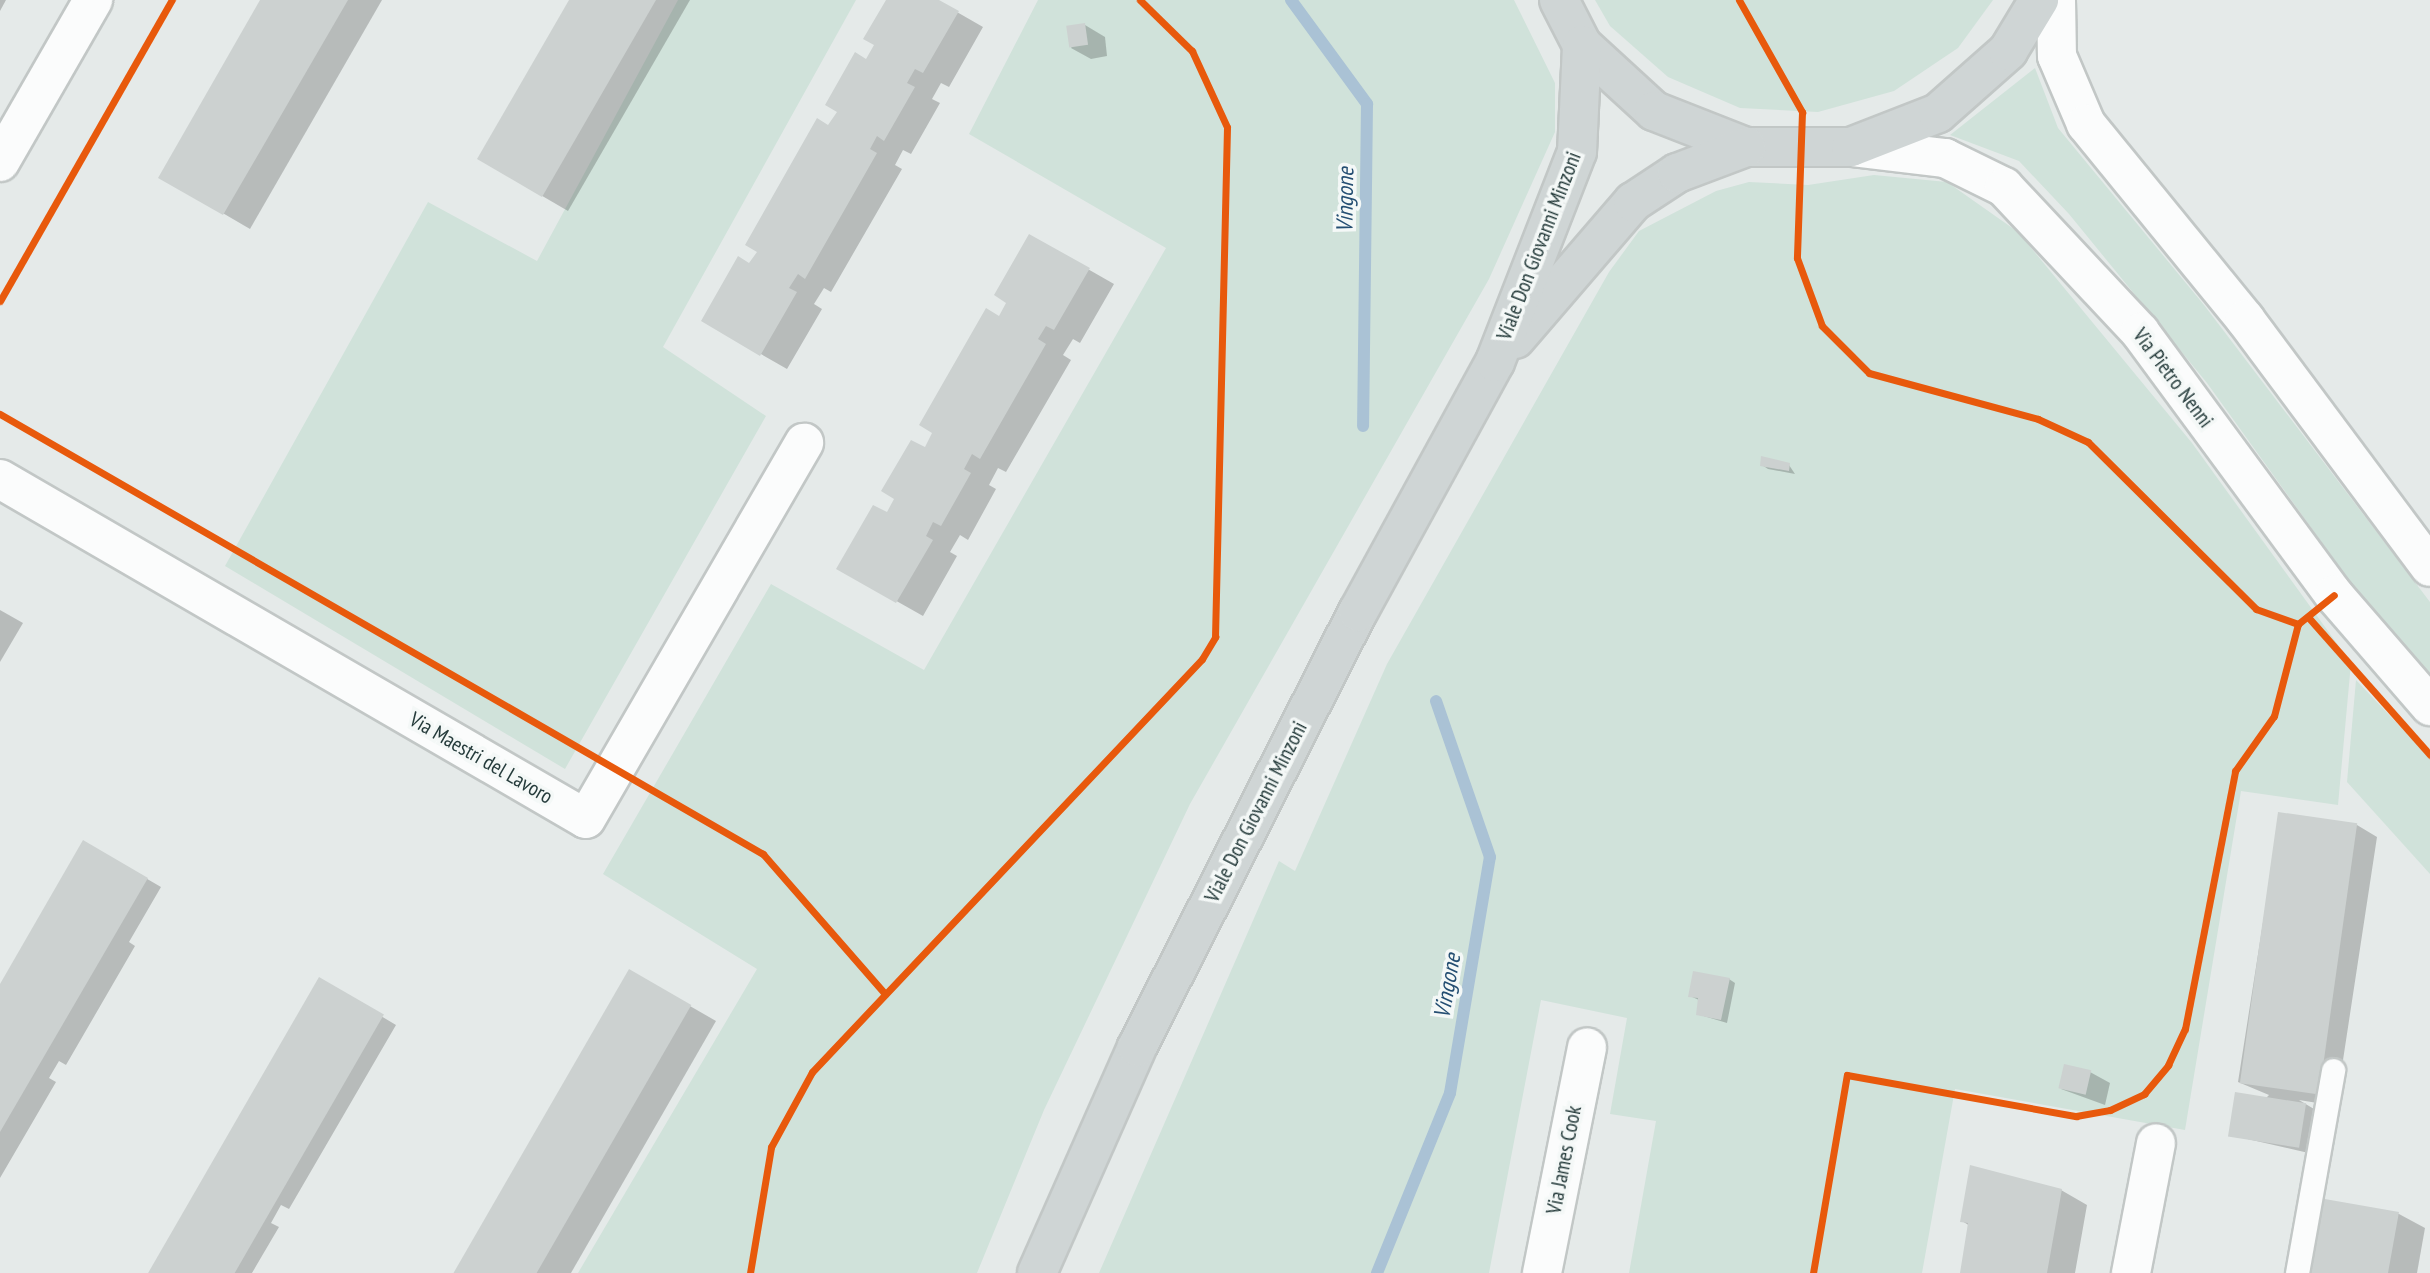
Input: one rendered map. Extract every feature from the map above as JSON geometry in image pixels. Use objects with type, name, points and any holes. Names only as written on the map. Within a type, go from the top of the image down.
[{"type":"main road","points":[[1559,0],[1582,45],[1654,111],[1746,147],[1851,146],[1938,113],[2008,51],[2039,0]]},
{"type":"main road","name":"Viale Don Giovanni Minzoni","points":[[1037,1273],[1137,1047],[1358,612],[1495,362],[1577,152],[1582,45]]},
{"type":"main road","name":"Viale Don Giovanni Minzoni","points":[[1495,362],[1633,202],[1678,173],[1746,147]]},
{"type":"street","points":[[0,162],[93,0]]},
{"type":"street","points":[[2056,0],[2057,56],[2086,124],[2245,320],[2430,567]]},
{"type":"street","name":"Via Pietro Nenni","points":[[1851,146],[1945,158],[2004,187],[2140,332],[2334,595],[2430,706]]},
{"type":"street","name":"Via Maestri del Lavoro","points":[[0,478],[586,819],[804,443]]},
{"type":"street","name":"Via James Cook","points":[[1542,1273],[1587,1047]]},
{"type":"street","points":[[2131,1273],[2156,1143]]},
{"type":"lane","points":[[2297,1273],[2333,1070]]},
{"type":"shaded area","points":[[678,0],[856,0],[663,347],[766,416],[565,769],[225,566],[428,202],[537,261]]},
{"type":"shaded area","points":[[1038,0],[1514,0],[1555,83],[1555,132],[1489,279],[1190,804],[1044,1110],[977,1273],[578,1273],[757,969],[603,874],[771,584],[924,670],[1166,248],[969,134]]},
{"type":"shaded area","points":[[1595,0],[1993,0],[1958,48],[1894,91],[1818,112],[1740,108],[1668,77],[1610,26]]},
{"type":"shaded area","points":[[2035,68],[2058,128],[2204,305],[2430,602],[2430,673],[2389,636],[2207,383],[2069,214],[2019,161],[1950,135]]},
{"type":"shaded area","points":[[1874,175],[1947,182],[2018,232],[2192,443],[2351,663],[2338,805],[2241,791],[2185,1130],[1955,1089],[1922,1273],[1629,1273],[1656,1121],[1610,1114],[1627,1018],[1541,1000],[1489,1273],[1099,1273],[1279,861],[1295,871],[1387,664],[1609,272],[1639,231],[1716,191],[1749,182],[1808,185]]},
{"type":"shaded area","points":[[2356,680],[2430,758],[2430,874],[2347,782]]},
{"type":"building","points":[[260,0],[348,0],[223,215],[158,178]]},
{"type":"building","points":[[569,0],[656,0],[542,197],[477,159]]},
{"type":"building","points":[[886,0],[939,0],[959,11],[923,73],[915,69],[907,83],[915,87],[884,141],[877,136],[870,149],[877,153],[805,279],[798,274],[789,288],[797,292],[760,356],[701,321],[738,256],[749,263],[757,252],[745,245],[817,118],[828,125],[837,112],[825,105],[855,52],[866,59],[874,45],[863,39]]},
{"type":"building","points":[[1085,23],[1088,45],[1069,47],[1066,26]]},
{"type":"building","points":[[1029,234],[1090,268],[1054,330],[1046,326],[1038,339],[1046,344],[980,459],[972,454],[964,469],[971,473],[941,526],[933,522],[926,536],[933,540],[896,603],[836,569],[873,505],[887,512],[894,499],[881,491],[911,440],[925,447],[932,433],[919,425],[986,308],[999,316],[1006,303],[994,295]]},
{"type":"building","points":[[1761,456],[1790,463],[1789,471],[1760,466]]},
{"type":"building","points":[[2278,812],[2357,823],[2319,1094],[2240,1083]]},
{"type":"building","points":[[83,840],[148,878],[0,1132],[0,984]]},
{"type":"building","points":[[629,969],[691,1005],[537,1273],[454,1273]]},
{"type":"building","points":[[1693,971],[1730,978],[1721,1020],[1696,1015],[1698,998],[1688,997]]},
{"type":"building","points":[[319,977],[384,1014],[235,1273],[148,1273]]},
{"type":"building","points":[[2064,1064],[2091,1070],[2086,1095],[2058,1088]]},
{"type":"building","points":[[2235,1092],[2306,1103],[2299,1148],[2228,1136]]},
{"type":"building","points":[[1970,1165],[2062,1189],[2047,1273],[1960,1273],[1968,1223],[1960,1222]]},
{"type":"building","points":[[2319,1198],[2399,1212],[2388,1273],[2306,1273]]},
{"type":"waterway","name":"Vingone","points":[[1291,0],[1367,104],[1363,426]]},
{"type":"waterway","name":"Vingone","points":[[1377,1273],[1450,1093],[1490,857],[1436,701]]},
{"type":"cycle path","points":[[0,301],[172,0]]},
{"type":"cycle path","points":[[750,1273],[771,1147],[812,1072],[1202,659],[1215,637],[1227,127],[1192,51],[1140,0]]},
{"type":"cycle path","points":[[1739,0],[1802,112],[1797,258],[1822,326],[1869,373],[2038,419],[2088,442],[2256,609],[2298,624]]},
{"type":"cycle path","points":[[0,414],[763,854],[885,994]]},
{"type":"cycle path","points":[[1813,1273],[1847,1075],[2076,1116],[2110,1110],[2144,1094],[2168,1065],[2185,1029],[2235,771],[2274,716],[2298,624],[2334,595]]},
{"type":"cycle path","points":[[2308,617],[2430,755]]}]
